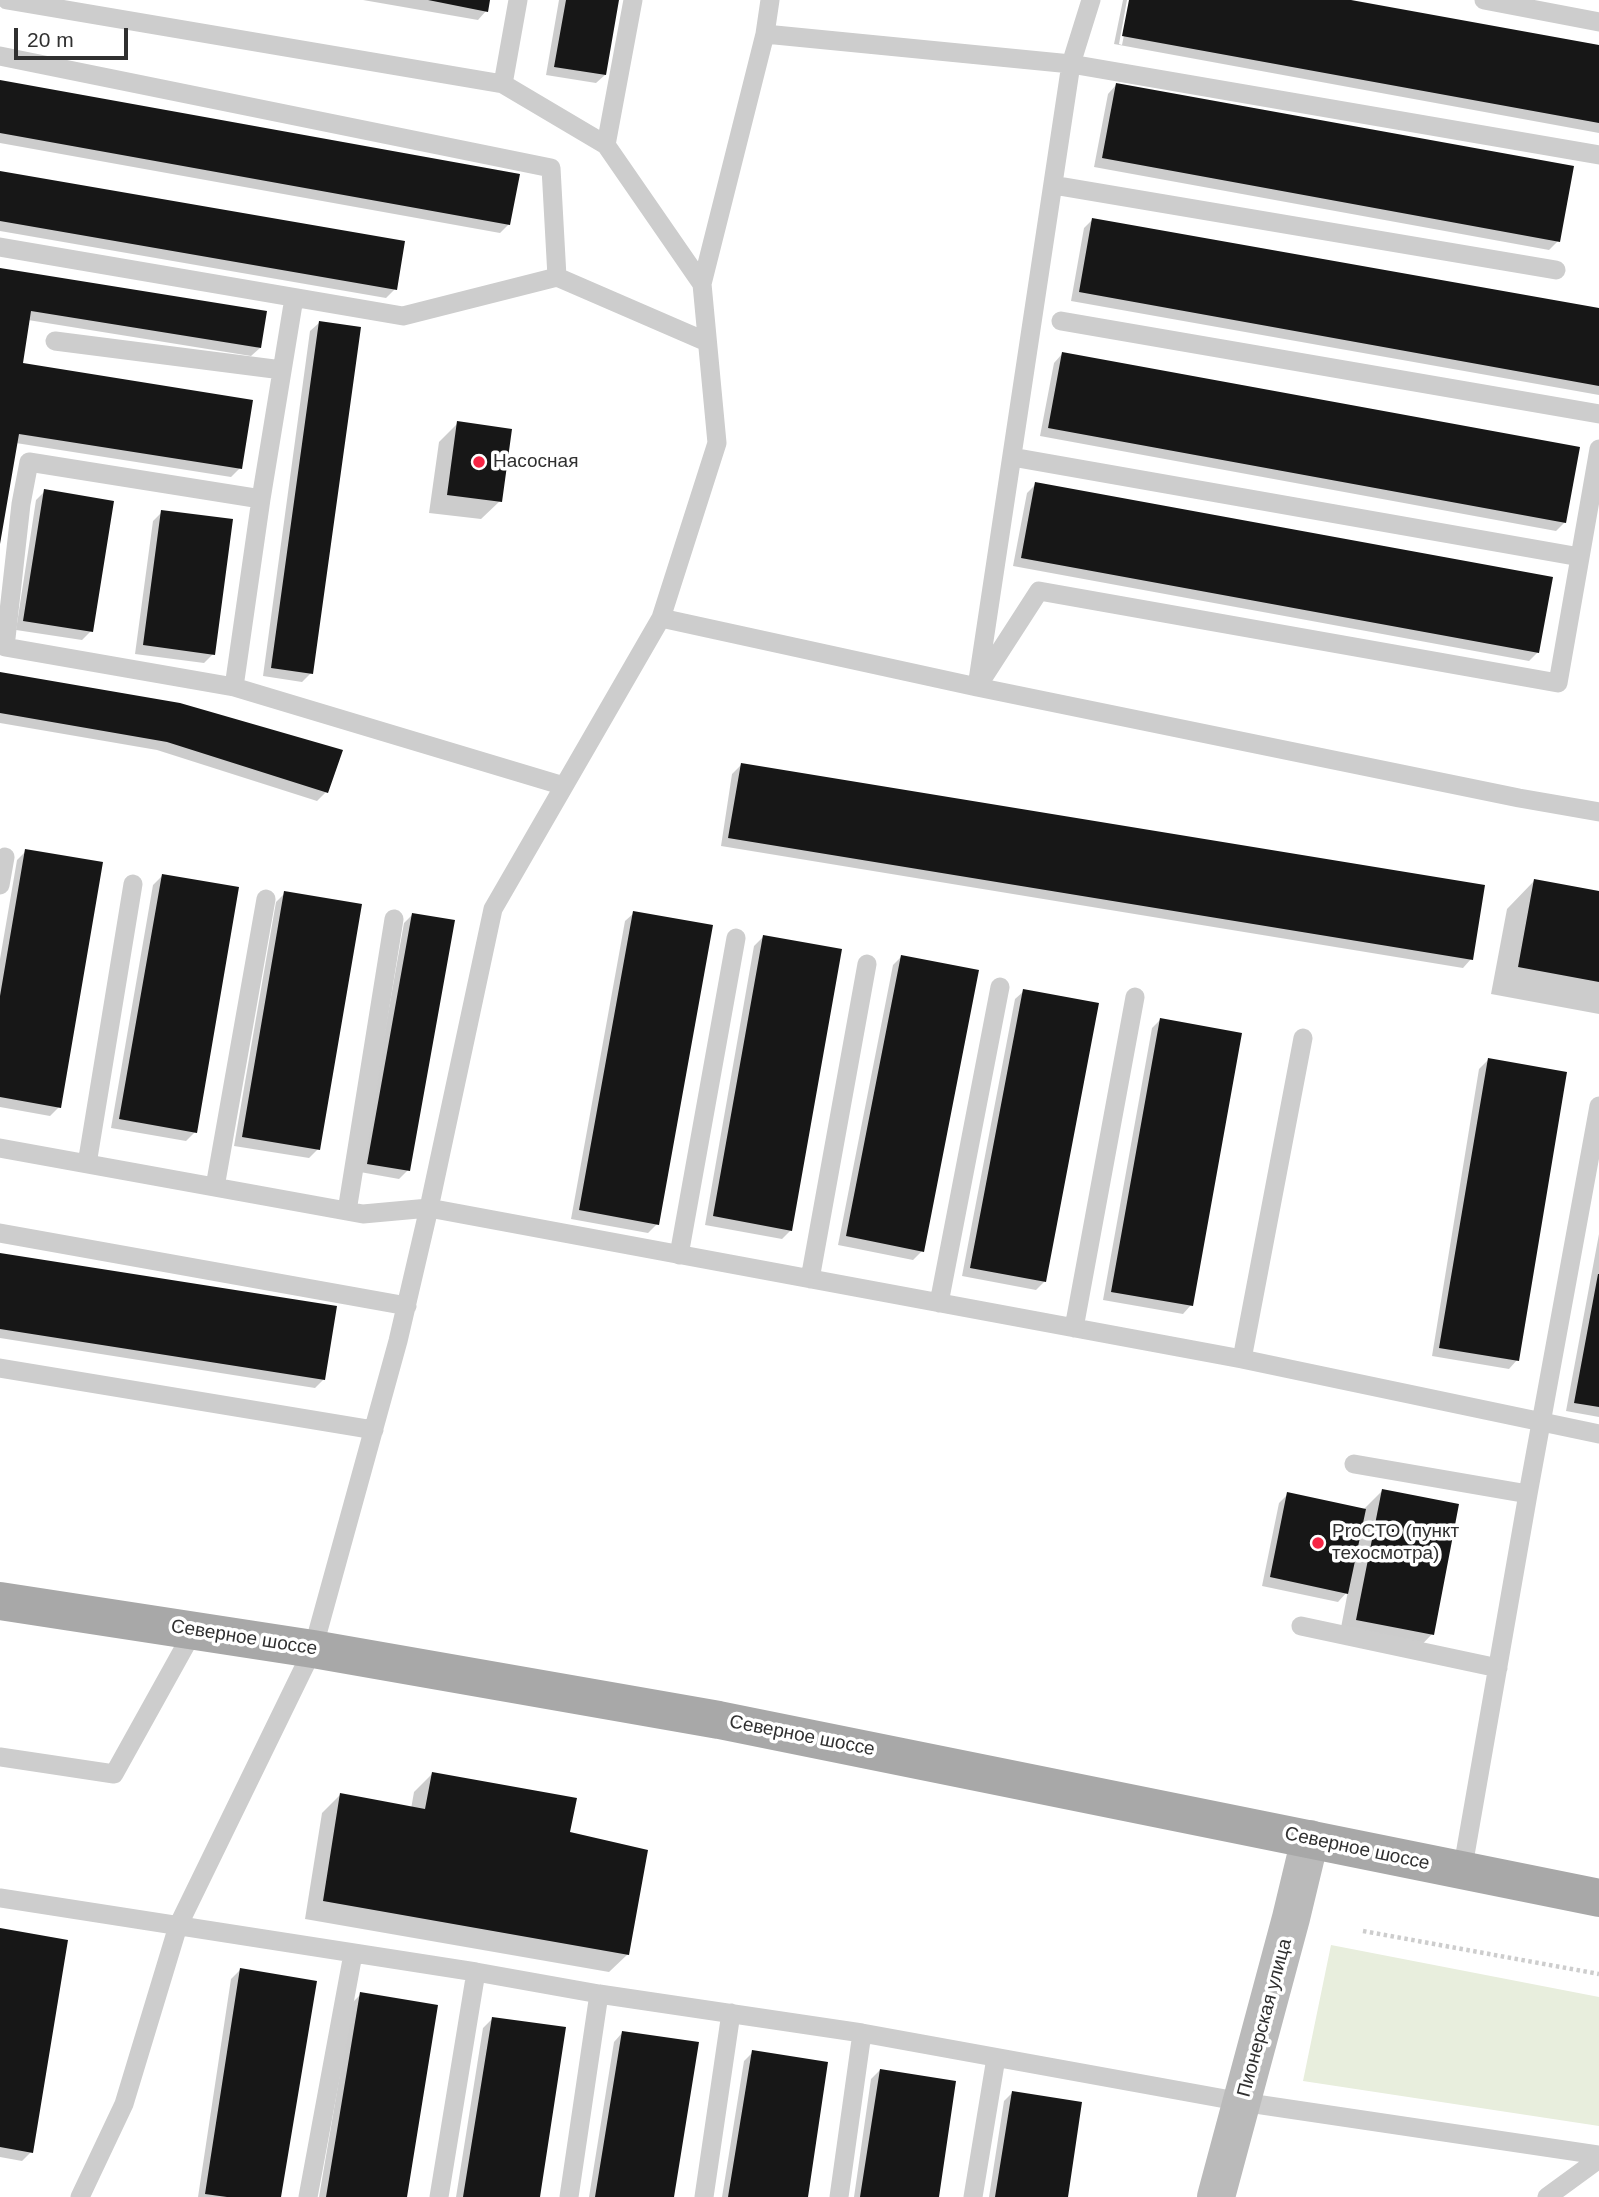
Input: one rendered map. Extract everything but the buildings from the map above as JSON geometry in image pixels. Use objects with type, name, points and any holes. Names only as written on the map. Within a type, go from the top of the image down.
[{"type":"main road","name":"Северное шоссе","points":[[0,1601],[313,1649],[719,1720],[1599,1898]]},
{"type":"street","name":"Пионерская улица","points":[[1216,2197],[1310,1839]]},
{"type":"lane","points":[[7,0],[503,84],[606,145],[702,284]]},
{"type":"lane","points":[[503,84],[518,0]]},
{"type":"lane","points":[[606,145],[633,0]]},
{"type":"lane","points":[[80,2197],[124,2105],[178,1926],[313,1649],[407,1306],[492,909],[660,618],[717,443],[702,284],[765,34],[770,0]]},
{"type":"lane","points":[[977,687],[1071,64],[1091,0]]},
{"type":"lane","points":[[1491,1],[1599,22]]},
{"type":"lane","points":[[765,34],[1071,64],[1599,155]]},
{"type":"lane","points":[[0,56],[551,168],[557,277]]},
{"type":"lane","points":[[1053,186],[1556,270]]},
{"type":"lane","points":[[0,247],[403,316],[557,277],[707,342]]},
{"type":"lane","points":[[234,687],[294,298]]},
{"type":"lane","points":[[1061,321],[1599,414]]},
{"type":"lane","points":[[55,341],[282,370]]},
{"type":"lane","points":[[977,687],[1039,591],[1558,683],[1599,449]]},
{"type":"lane","points":[[1012,457],[1580,557]]},
{"type":"lane","points":[[261,499],[29,462],[2,646],[234,687],[564,786]]},
{"type":"lane","points":[[660,618],[977,687],[1599,812]]},
{"type":"lane","points":[[0,884],[5,857]]},
{"type":"lane","points":[[87,1164],[133,884]]},
{"type":"lane","points":[[215,1187],[266,899]]},
{"type":"lane","points":[[347,1211],[394,919]]},
{"type":"lane","points":[[679,1255],[736,938]]},
{"type":"lane","points":[[810,1279],[867,964]]},
{"type":"lane","points":[[939,1303],[1000,987]]},
{"type":"lane","points":[[1074,1328],[1135,998]]},
{"type":"lane","points":[[1242,1359],[1303,1038]]},
{"type":"lane","points":[[1462,1872],[1599,1106]]},
{"type":"lane","points":[[0,1148],[363,1214],[429,1208],[1242,1359],[1599,1434]]},
{"type":"lane","points":[[0,1233],[407,1306]]},
{"type":"lane","points":[[0,1368],[374,1430]]},
{"type":"lane","points":[[1354,1464],[1528,1494]]},
{"type":"lane","points":[[1301,1626],[1498,1668]]},
{"type":"lane","points":[[0,1757],[114,1774],[194,1630]]},
{"type":"lane","points":[[0,1898],[476,1972],[599,1994],[862,2033],[1242,2102],[1599,2157]]},
{"type":"lane","points":[[308,2197],[353,1954]]},
{"type":"lane","points":[[439,2197],[476,1972]]},
{"type":"lane","points":[[569,2197],[599,1994]]},
{"type":"lane","points":[[704,2197],[731,2013]]},
{"type":"lane","points":[[839,2197],[862,2033]]},
{"type":"lane","points":[[973,2197],[996,2058]]},
{"type":"lane","points":[[1547,2197],[1599,2157]]},
{"type":"path","points":[[1363,1931],[1599,1974]]},
{"type":"green space","points":[[1331,1945],[1599,1997],[1599,2126],[1303,2081]]},
{"type":"place","name":"Насосная","points":[[479,462]]},
{"type":"place","name":"ProСТО (пункт техосмотра)","points":[[1318,1543]]}]
